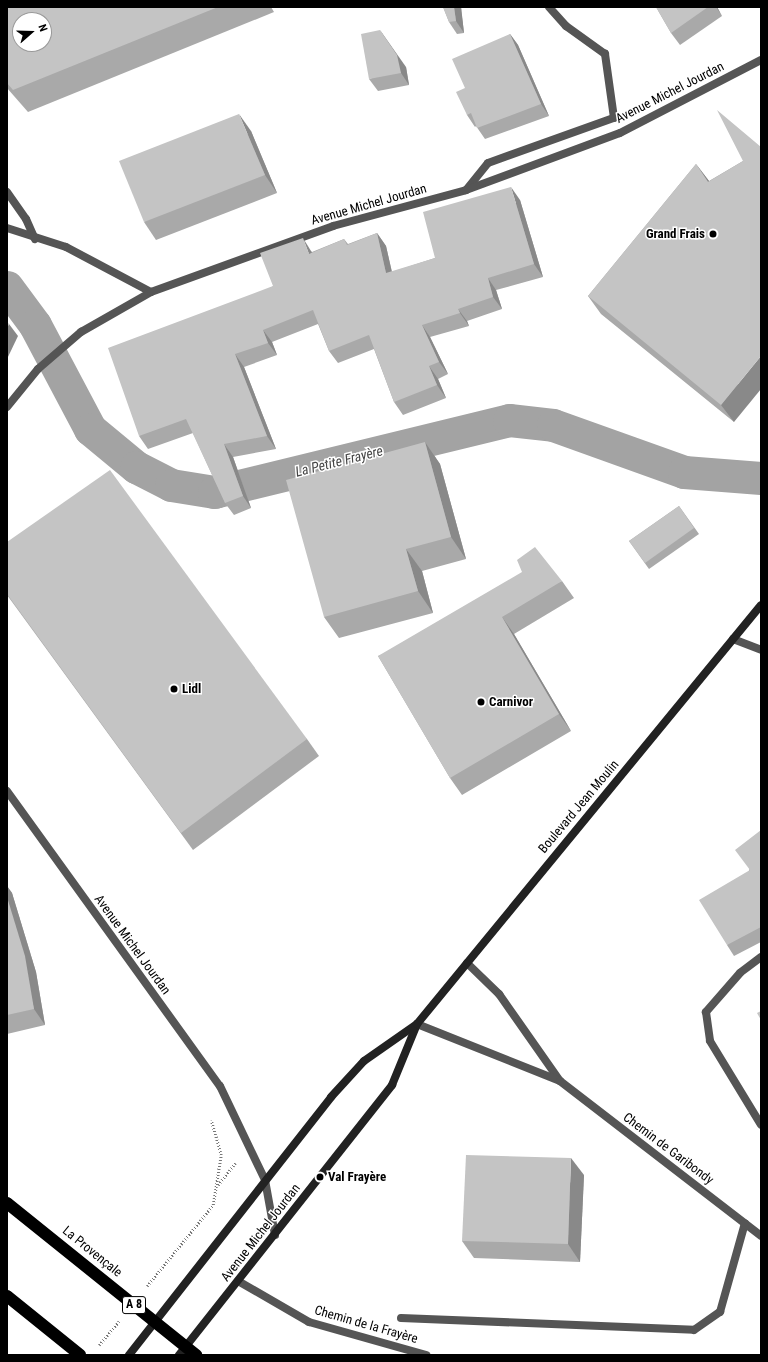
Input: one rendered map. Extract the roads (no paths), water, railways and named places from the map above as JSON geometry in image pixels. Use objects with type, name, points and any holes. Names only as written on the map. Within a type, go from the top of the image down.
[{"type":"highway","name":"La Provençale","points":[[7,1203],[196,1355]]},
{"type":"highway","points":[[7,1296],[80,1355]]},
{"type":"main road","name":"Boulevard Jean Moulin","points":[[417,1024],[761,605]]},
{"type":"main road","points":[[129,1355],[264,1180],[364,1061],[417,1024]]},
{"type":"main road","name":"Avenue Michel Jourdan","points":[[179,1355],[392,1085],[417,1024]]},
{"type":"street","points":[[466,190],[488,163],[614,118],[605,54],[566,26],[549,7]]},
{"type":"street","name":"Avenue Michel Jourdan","points":[[7,407],[38,369],[81,332],[151,292],[334,226],[466,190],[620,133],[761,60]]},
{"type":"street","points":[[7,192],[26,218],[35,239]]},
{"type":"street","points":[[7,228],[35,239],[66,247],[151,292]]},
{"type":"street","points":[[734,639],[761,650]]},
{"type":"street","name":"Avenue Michel Jourdan","points":[[7,791],[220,1086],[264,1180],[275,1234]]},
{"type":"street","points":[[761,957],[740,973],[706,1012],[710,1041],[761,1125]]},
{"type":"street","name":"Chemin de Garibondy","points":[[466,963],[499,994],[560,1082]]},
{"type":"street","name":"Chemin de Garibondy","points":[[417,1024],[560,1082],[761,1236]]},
{"type":"street","points":[[401,1318],[694,1330],[720,1312],[745,1223]]},
{"type":"street","name":"Chemin de la Frayère","points":[[238,1281],[309,1322],[426,1355]]},
{"type":"waterway","name":"La Petite Frayère","points":[[7,287],[35,325],[90,429],[136,467],[171,485],[214,492],[509,420],[553,425],[684,472],[761,478]]},
{"type":"place","name":"Grand Frais","points":[[713,234]]},
{"type":"place","name":"Lidl","points":[[174,689]]},
{"type":"place","name":"Carnivor","points":[[481,702]]},
{"type":"place","name":"Val Frayère","points":[[320,1177]]}]
